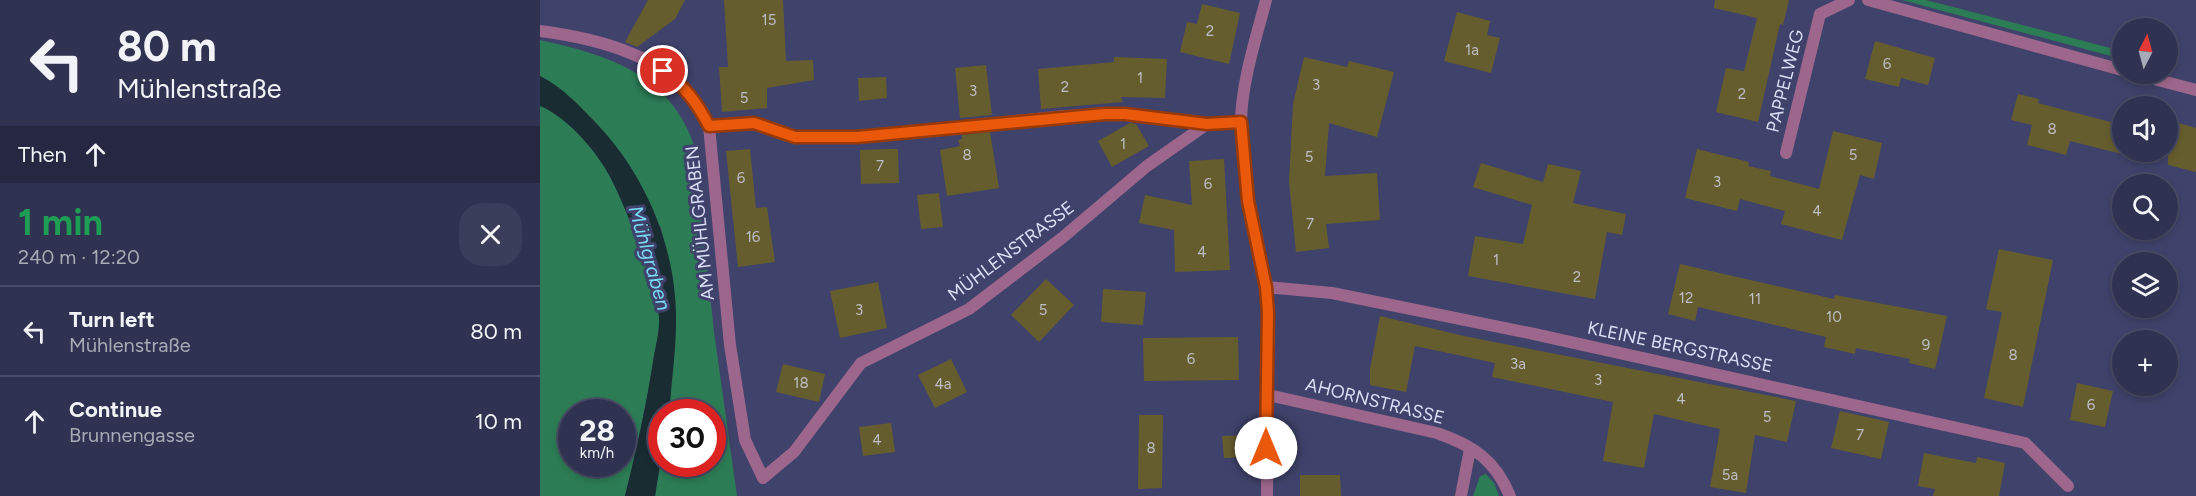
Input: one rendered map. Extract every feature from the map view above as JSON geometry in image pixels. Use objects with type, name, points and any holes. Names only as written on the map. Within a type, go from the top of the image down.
[{"type":"street","points":[[1266,0],[1243,93],[1241,122],[1248,201],[1266,287],[1267,496]]},
{"type":"street","name":"PAPPELWEG","points":[[1786,153],[1820,14],[1849,0]]},
{"type":"street","points":[[1868,0],[2112,67]]},
{"type":"street","name":"AM MÜHLGRABEN","points":[[540,31],[606,45],[651,63],[675,80],[696,101],[709,126],[730,345],[741,419],[745,440],[763,478]]},
{"type":"street","points":[[2173,84],[2196,90]]},
{"type":"street","points":[[709,126],[754,123],[795,137],[857,137],[1065,116],[1115,114],[1207,124],[1241,122]]},
{"type":"street","name":"MÜHLENSTRASSE","points":[[763,478],[794,452],[861,363],[969,309],[1062,238],[1147,166],[1207,124]]},
{"type":"street","name":"KLEINE BERGSTRASSE","points":[[1266,287],[1332,293],[1534,334],[2025,443],[2068,486]]},
{"type":"street","name":"AHORNSTRASSE","points":[[1268,395],[1437,433],[1456,440],[1486,458],[1501,474],[1510,496]]},
{"type":"street","points":[[1461,496],[1470,449]]},
{"type":"green space","points":[[1902,0],[1926,0],[2112,48],[2112,56]]},
{"type":"green space","points":[[540,40],[590,53],[635,72],[654,86],[671,102],[685,123],[695,148],[714,332],[723,399],[670,399],[676,321],[673,282],[661,228],[540,76]]},
{"type":"green space","points":[[540,106],[559,117],[577,132],[605,168],[629,219],[657,302],[659,323],[657,340],[636,450],[636,399],[558,399],[558,477],[630,477],[625,496],[540,496]]},
{"type":"green space","points":[[726,418],[737,496],[655,496],[658,477],[726,477]]},
{"type":"green space","points":[[1486,474],[1494,483],[1499,496],[1473,496],[1480,476]]},
{"type":"water","name":"Mühlgraben","points":[[540,76],[570,97],[614,143],[644,190],[664,241],[675,295],[676,332],[670,399],[648,399],[648,477],[658,477],[655,496],[625,496],[630,477],[636,477],[636,450],[658,334],[659,317],[652,284],[629,219],[605,168],[577,132],[559,117],[540,106]]},
{"type":"building","points":[[648,0],[685,0],[675,19],[637,47],[625,42]]},
{"type":"building","points":[[724,0],[783,0],[786,61],[813,60],[814,80],[767,88],[767,108],[722,112],[719,67],[728,67]]},
{"type":"building","points":[[1715,0],[1789,0],[1783,25],[1780,24],[1758,122],[1716,112],[1726,68],[1744,71],[1757,18],[1714,8]]},
{"type":"building","points":[[1202,4],[1240,13],[1229,64],[1180,52],[1187,22],[1197,24]]},
{"type":"building","points":[[1457,12],[1490,21],[1487,35],[1500,38],[1491,73],[1444,61]]},
{"type":"building","points":[[1875,41],[1935,58],[1928,85],[1901,78],[1899,87],[1865,79]]},
{"type":"building","points":[[1114,57],[1167,59],[1165,98],[1121,97],[1123,102],[1041,109],[1038,69],[1114,62]]},
{"type":"building","points":[[1304,57],[1347,67],[1349,61],[1394,72],[1377,137],[1329,123],[1325,176],[1377,173],[1380,220],[1326,224],[1329,248],[1296,252],[1289,181],[1293,104]]},
{"type":"building","points":[[986,65],[992,115],[960,118],[955,68]]},
{"type":"building","points":[[886,77],[887,98],[859,101],[858,78]]},
{"type":"building","points":[[2018,94],[2039,99],[2038,103],[2112,122],[2112,152],[2070,141],[2066,155],[2027,145],[2032,125],[2011,120]]},
{"type":"building","points":[[1130,123],[1136,124],[1149,146],[1112,167],[1098,141]]},
{"type":"building","points":[[2178,123],[2196,128],[2196,172],[2168,165],[2168,162],[2178,162]]},
{"type":"building","points":[[1833,131],[1882,143],[1874,179],[1860,175],[1842,240],[1781,224],[1785,211],[1740,199],[1737,211],[1685,198],[1697,149],[1749,162],[1748,166],[1771,171],[1770,176],[1819,189]]},
{"type":"building","points":[[990,132],[999,188],[947,196],[940,150],[960,146],[958,140],[962,139],[962,135]]},
{"type":"building","points":[[750,149],[756,208],[767,207],[775,262],[738,267],[726,151]]},
{"type":"building","points":[[898,149],[899,183],[861,184],[860,150]]},
{"type":"building","points":[[1224,159],[1230,270],[1175,272],[1174,230],[1139,223],[1145,195],[1192,205],[1189,161]]},
{"type":"building","points":[[1481,163],[1543,182],[1548,164],[1581,171],[1573,203],[1626,214],[1622,235],[1607,232],[1595,299],[1468,276],[1475,236],[1523,244],[1532,205],[1473,187]]},
{"type":"building","points":[[939,193],[943,227],[921,229],[917,195]]},
{"type":"building","points":[[1999,249],[2053,260],[2023,407],[1984,398],[2002,312],[1986,309]]},
{"type":"building","points":[[1680,264],[1834,299],[1835,295],[1947,316],[1935,369],[1909,363],[1910,359],[1856,348],[1855,354],[1824,347],[1826,337],[1698,307],[1695,321],[1668,314]]},
{"type":"building","points":[[1046,279],[1074,305],[1039,342],[1011,315]]},
{"type":"building","points":[[878,282],[887,328],[840,338],[830,291]]},
{"type":"building","points":[[1103,289],[1146,292],[1143,325],[1101,322]]},
{"type":"building","points":[[1380,316],[1464,336],[1796,401],[1787,442],[1755,435],[1746,493],[1710,487],[1720,429],[1654,414],[1644,468],[1603,461],[1613,402],[1492,377],[1495,363],[1415,346],[1406,392],[1370,385],[1370,369]]},
{"type":"building","points":[[1238,337],[1239,380],[1144,381],[1143,338]]},
{"type":"building","points":[[951,359],[967,392],[935,408],[918,375]]},
{"type":"building","points":[[783,364],[825,374],[819,402],[776,392]]},
{"type":"building","points":[[2077,383],[2112,391],[2105,427],[2070,420]]},
{"type":"building","points":[[1840,411],[1889,422],[1881,459],[1831,448]]},
{"type":"building","points":[[1139,415],[1163,415],[1162,488],[1138,489]]},
{"type":"building","points":[[891,423],[895,452],[863,456],[859,427]]},
{"type":"building","points":[[1251,435],[1252,457],[1224,458],[1222,436]]},
{"type":"building","points":[[1924,453],[1976,463],[1977,457],[2005,463],[1999,496],[1933,496],[1935,489],[1918,486]]},
{"type":"building","points":[[1300,475],[1340,475],[1341,496],[1300,496]]},
{"type":"route","points":[[663,71],[696,101],[709,126],[754,123],[795,137],[857,137],[1065,116],[1125,114],[1182,119],[1207,124],[1241,122],[1248,201],[1266,287],[1268,312],[1266,448]]}]
